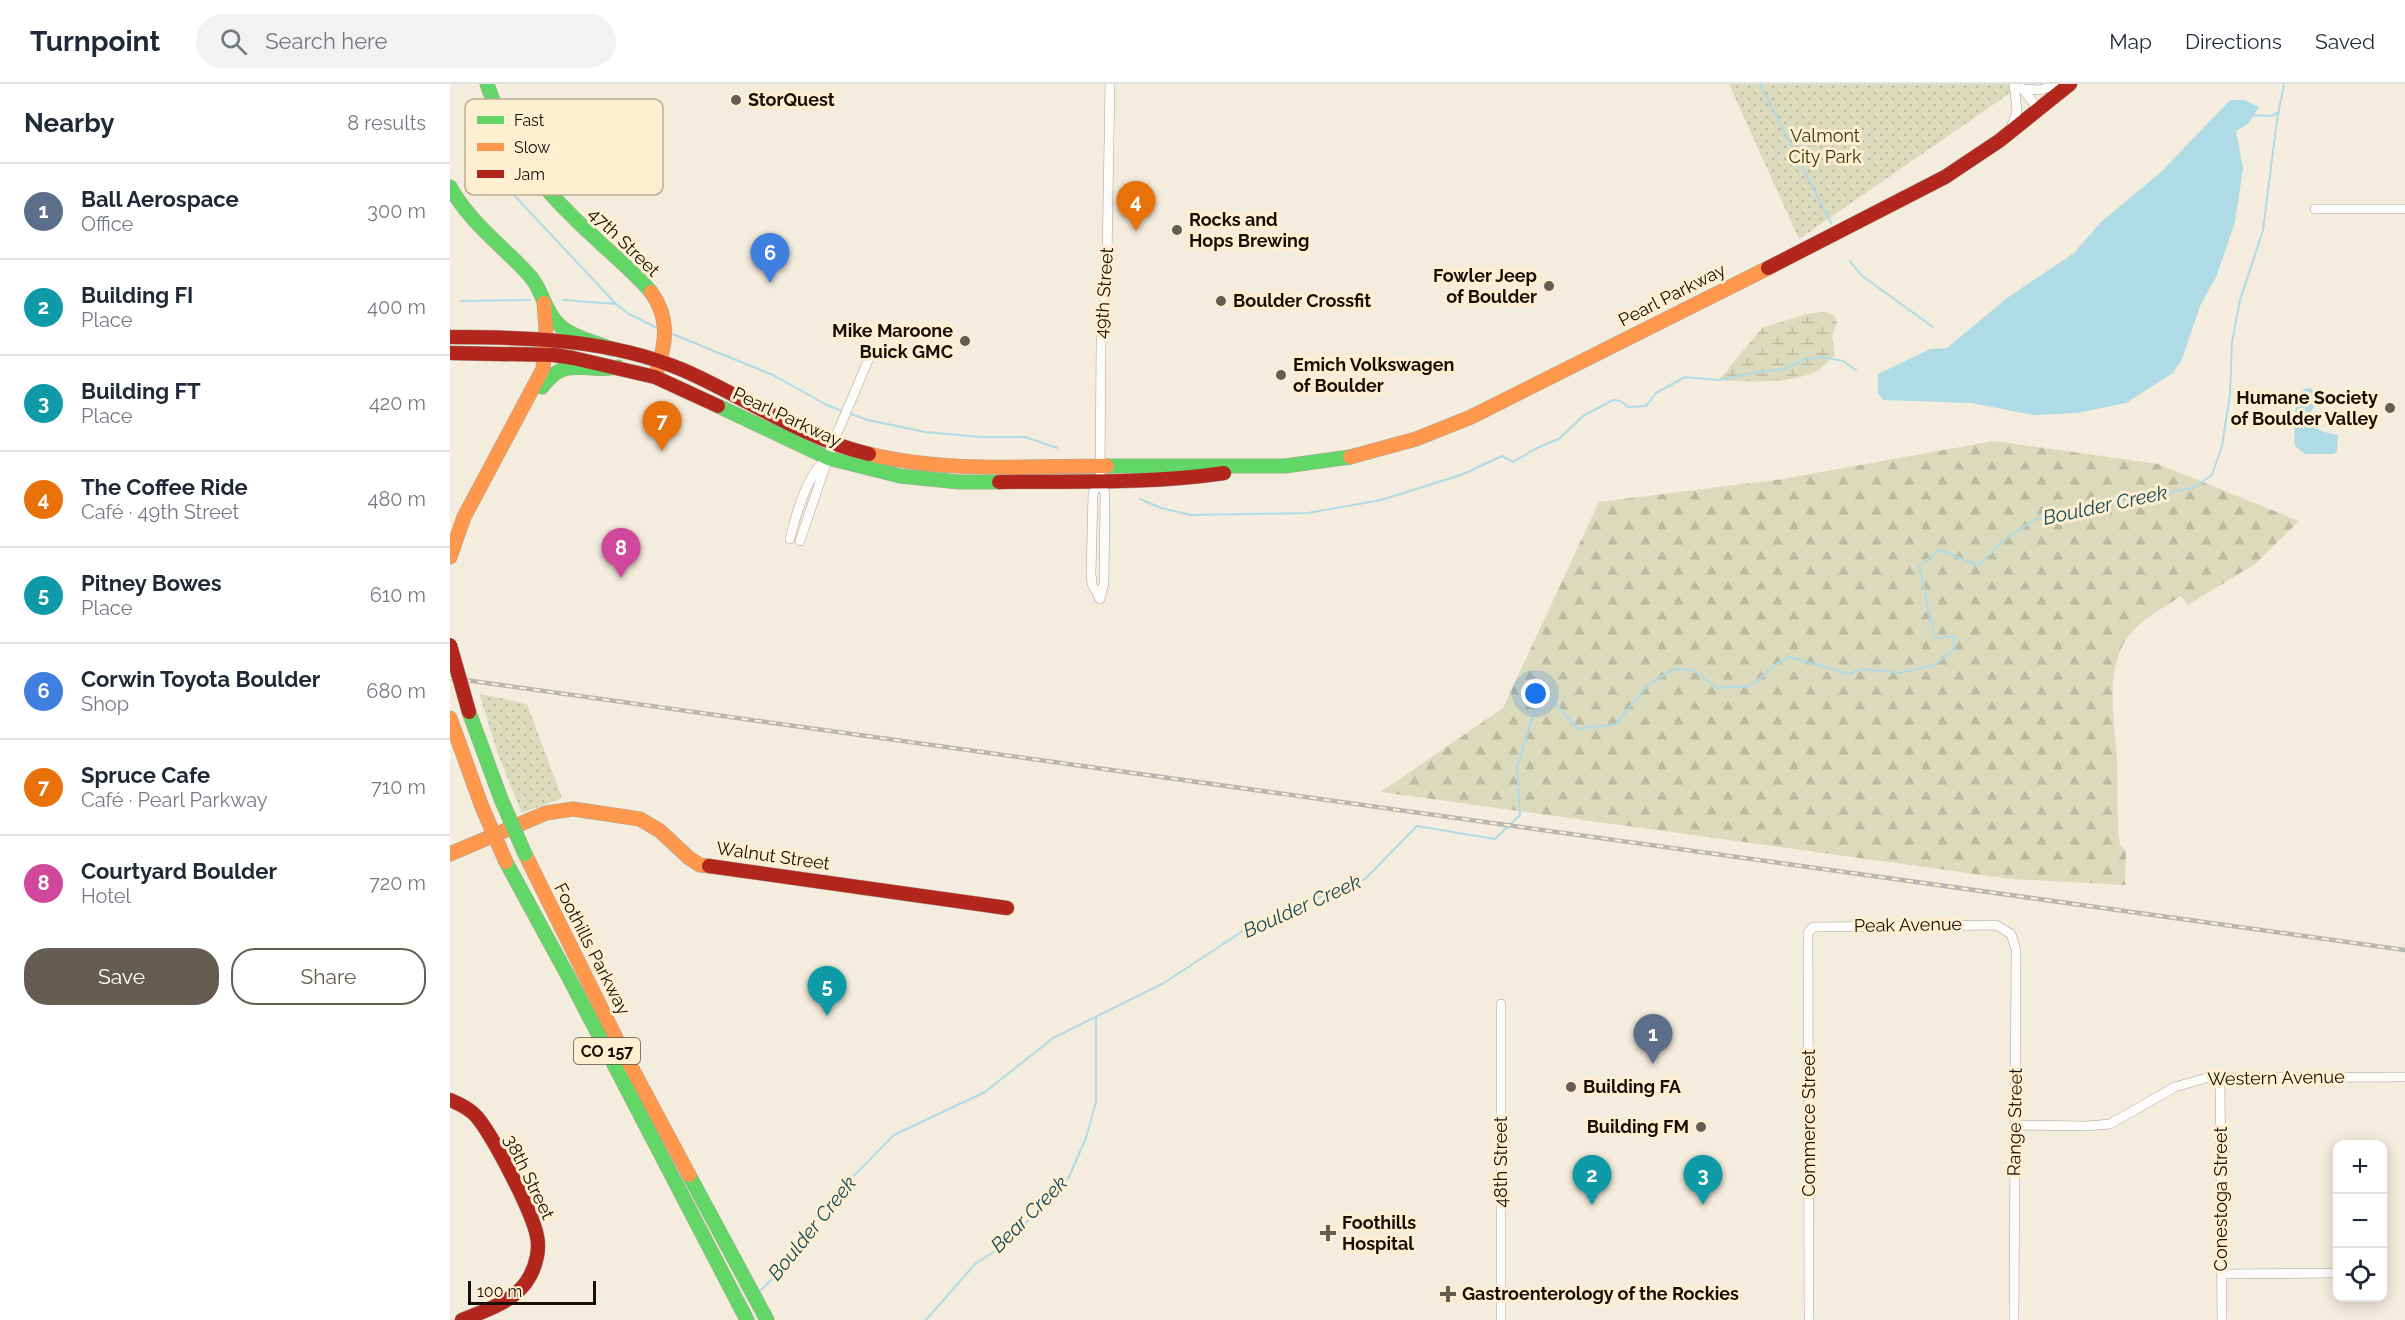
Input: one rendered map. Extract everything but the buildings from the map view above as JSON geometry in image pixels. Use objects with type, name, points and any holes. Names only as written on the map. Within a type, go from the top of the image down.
[{"type":"main road","name":"47th Street","points":[[487,84],[492,99]]},
{"type":"main road","name":"Pearl Parkway","points":[[450,353],[544,355],[618,367],[655,377],[828,458],[874,471],[930,480],[1259,467],[1311,463],[1360,455],[1416,439],[1471,417],[1917,193],[2006,136],[2070,84]]},
{"type":"main road","points":[[450,187],[476,224],[527,271],[553,318],[563,328],[612,349]]},
{"type":"main road","name":"47th Street","points":[[550,195],[651,293],[662,308],[665,339],[655,377]]},
{"type":"main road","points":[[450,557],[464,517],[543,369],[546,339],[544,303]]},
{"type":"main road","name":"Pearl Parkway","points":[[450,337],[546,339],[612,349],[660,362],[700,378],[785,422],[833,443],[886,458],[939,465],[1101,474]]},
{"type":"main road","points":[[501,451],[514,437],[551,374],[564,367],[601,370],[618,367]]},
{"type":"main road","name":"Foothills Parkway","points":[[450,645],[469,712],[501,799],[525,854],[621,1048],[767,1320]]},
{"type":"main road","name":"Foothills Parkway","points":[[450,718],[482,807],[506,862],[747,1320]]},
{"type":"main road","name":"Walnut Street","points":[[450,854],[546,813],[565,809],[584,810],[640,819],[660,831],[689,858],[700,864],[1007,908]]},
{"type":"main road","name":"38th Street","points":[[450,1100],[468,1109],[482,1125],[533,1223],[538,1242],[532,1272],[522,1288],[506,1301],[462,1320]]},
{"type":"street","name":"49th Street","points":[[1101,474],[1101,345],[1107,256],[1110,84]]},
{"type":"street","points":[[2018,86],[2040,90],[2059,84]]},
{"type":"street","points":[[2018,86],[2039,110]]},
{"type":"street","points":[[2006,136],[2016,115],[2018,86]]},
{"type":"street","points":[[2314,209],[2405,209]]},
{"type":"street","points":[[795,540],[826,470],[833,443],[870,356]]},
{"type":"street","points":[[1101,474],[1105,493],[1104,583],[1100,598],[1092,584],[1091,540],[1093,493],[1101,474]]},
{"type":"street","name":"Peak Avenue","points":[[1813,927],[1938,924],[1996,925],[2003,928]]},
{"type":"street","name":"Commerce Street","points":[[1809,1320],[1808,933],[1813,927]]},
{"type":"street","name":"Range Street","points":[[2003,928],[2011,934],[2016,950],[2014,1320]]},
{"type":"street","name":"48th Street","points":[[1501,1004],[1501,1320]]},
{"type":"street","name":"Western Avenue","points":[[2014,1125],[2110,1124],[2175,1087],[2196,1080],[2405,1077]]},
{"type":"street","name":"Conestoga Street","points":[[2220,1078],[2222,1320]]},
{"type":"street","points":[[2222,1274],[2333,1273]]},
{"type":"green space","name":"Valmont City Park","points":[[1729,84],[2023,84],[1799,239]]},
{"type":"green space","points":[[1824,312],[1834,315],[1837,323],[1832,337],[1835,355],[1816,372],[1779,381],[1719,380],[1762,328],[1806,314]]},
{"type":"green space","points":[[1994,441],[2158,464],[2299,521],[2255,564],[2188,605],[2181,596],[2152,615],[2132,632],[2120,651],[2113,681],[2113,714],[2117,760],[2118,830],[2120,845],[2126,851],[2125,885],[2011,879],[1381,792],[1503,708],[1599,502],[1776,480]]},
{"type":"green space","points":[[481,694],[527,704],[562,798],[522,813],[499,757]]},
{"type":"water","points":[[2230,100],[2244,100],[2259,107],[2248,124],[2236,131],[2243,168],[2235,222],[2217,275],[2200,306],[2182,359],[2173,373],[2126,403],[2077,413],[2033,415],[1971,403],[1883,400],[1878,393],[1878,374],[1930,349],[1947,348],[2007,298],[2074,253],[2101,222],[2161,172]]},
{"type":"water","points":[[2310,388],[2319,396],[2310,414],[2313,424],[2324,432],[2338,435],[2337,452],[2333,454],[2305,454],[2295,446],[2297,402],[2304,389]]},
{"type":"waterway","points":[[1760,84],[1831,223]]},
{"type":"waterway","name":"Boulder Creek","points":[[760,1291],[772,1279],[826,1204],[894,1135],[985,1092],[1053,1038],[1164,983],[1252,925],[1365,879],[1417,826],[1495,839],[1520,815],[1517,766],[1534,713],[1550,698],[1578,729],[1616,724],[1647,686],[1673,669],[1692,670],[1718,688],[1751,686],[1778,663],[1790,657],[1849,674],[1863,669],[1899,673],[1935,665],[1954,649],[1955,636],[1935,638],[1919,566],[1940,550],[1979,566],[2001,542],[2034,520],[2195,487],[2212,475],[2222,446],[2230,394],[2232,342],[2240,300],[2263,230],[2277,120],[2284,84]]},
{"type":"waterway","points":[[2250,115],[2271,116],[2279,112]]},
{"type":"waterway","points":[[514,195],[616,304],[629,314],[659,329]]},
{"type":"waterway","points":[[1850,261],[1861,275],[1933,327]]},
{"type":"waterway","points":[[461,301],[530,300]]},
{"type":"waterway","points":[[563,300],[616,304]]},
{"type":"waterway","points":[[670,333],[773,375],[842,411]]},
{"type":"waterway","points":[[1140,499],[1161,508],[1191,515],[1308,513],[1381,500],[1461,475],[1502,456],[1513,462],[1560,438],[1583,416],[1613,400],[1621,401],[1628,407],[1646,406],[1656,393],[1685,377],[1719,380],[1756,372],[1785,369],[1805,359],[1822,357],[1843,361],[1856,370]]},
{"type":"waterway","points":[[848,413],[868,420],[925,432],[981,437],[1025,437],[1057,448]]},
{"type":"waterway","name":"Bear Creek","points":[[926,1320],[975,1264],[1001,1247],[1069,1177],[1086,1138],[1096,1102],[1096,1017]]},
{"type":"railway","points":[[450,678],[2405,950]]},
{"type":"traffic: fast","points":[[487,84],[493,99]]},
{"type":"traffic: fast","points":[[450,187],[467,212],[530,276],[558,324],[576,336],[612,349]]},
{"type":"traffic: fast","points":[[552,195],[651,292]]},
{"type":"traffic: fast","points":[[542,387],[559,371],[568,368],[618,367]]},
{"type":"traffic: fast","points":[[718,406],[828,458],[900,476],[959,482],[999,482]]},
{"type":"traffic: fast","points":[[1107,466],[1285,466],[1350,457]]},
{"type":"traffic: fast","points":[[469,712],[501,799]]},
{"type":"traffic: fast","points":[[501,799],[525,854]]},
{"type":"traffic: fast","points":[[506,862],[747,1320]]},
{"type":"traffic: fast","points":[[689,1175],[767,1320]]},
{"type":"traffic: slow","points":[[1350,457],[1416,439],[1471,417],[1768,268]]},
{"type":"traffic: slow","points":[[651,292],[661,311],[664,330],[663,349],[657,370]]},
{"type":"traffic: slow","points":[[450,557],[464,517],[543,369],[546,328],[544,303]]},
{"type":"traffic: slow","points":[[869,454],[898,460],[958,466],[1107,466]]},
{"type":"traffic: slow","points":[[450,718],[482,807]]},
{"type":"traffic: slow","points":[[482,807],[506,862]]},
{"type":"traffic: slow","points":[[450,854],[546,813],[573,809],[640,819],[660,831],[689,858],[700,865],[709,866]]},
{"type":"traffic: slow","points":[[525,854],[621,1048],[689,1175]]},
{"type":"traffic: jam","points":[[1768,268],[1945,177],[1999,141],[2070,84]]},
{"type":"traffic: jam","points":[[450,337],[568,342],[598,346],[655,360],[706,381],[797,428],[844,447],[869,454]]},
{"type":"traffic: jam","points":[[450,353],[554,355],[573,358],[655,377],[718,406]]},
{"type":"traffic: jam","points":[[999,482],[1140,480],[1224,473]]},
{"type":"traffic: jam","points":[[450,645],[469,712]]},
{"type":"traffic: jam","points":[[709,866],[1007,908]]},
{"type":"traffic: jam","points":[[450,1100],[471,1112],[484,1127],[520,1193],[534,1225],[538,1241],[534,1267],[524,1285],[501,1304],[462,1320]]},
{"type":"place","name":"StorQuest","points":[[736,100]]},
{"type":"place","name":"Rocks and Hops Brewing","points":[[1177,230]]},
{"type":"place","name":"The Coffee Ride","points":[[1136,231]]},
{"type":"place","name":"Corwin Toyota Boulder","points":[[770,283]]},
{"type":"place","name":"Fowler Jeep of Boulder","points":[[1549,286]]},
{"type":"place","name":"Boulder Crossfit","points":[[1221,301]]},
{"type":"place","name":"Mike Maroone Buick GMC","points":[[965,341]]},
{"type":"place","name":"Emich Volkswagen of Boulder","points":[[1281,375]]},
{"type":"place","name":"Humane Society of Boulder Valley","points":[[2390,408]]},
{"type":"place","name":"Spruce Cafe","points":[[662,451]]},
{"type":"place","name":"Courtyard Boulder","points":[[621,578]]},
{"type":"place","name":"Pitney Bowes","points":[[827,1016]]},
{"type":"place","name":"Ball Aerospace","points":[[1653,1064]]},
{"type":"place","name":"Building FA","points":[[1571,1087]]},
{"type":"place","name":"Building FM","points":[[1701,1127]]},
{"type":"place","name":"Building FI","points":[[1592,1205]]},
{"type":"place","name":"Building FT","points":[[1703,1205]]},
{"type":"place","name":"Foothills Hospital","points":[[1328,1233]]},
{"type":"place","name":"Gastroenterology of the Rockies","points":[[1448,1294]]}]
